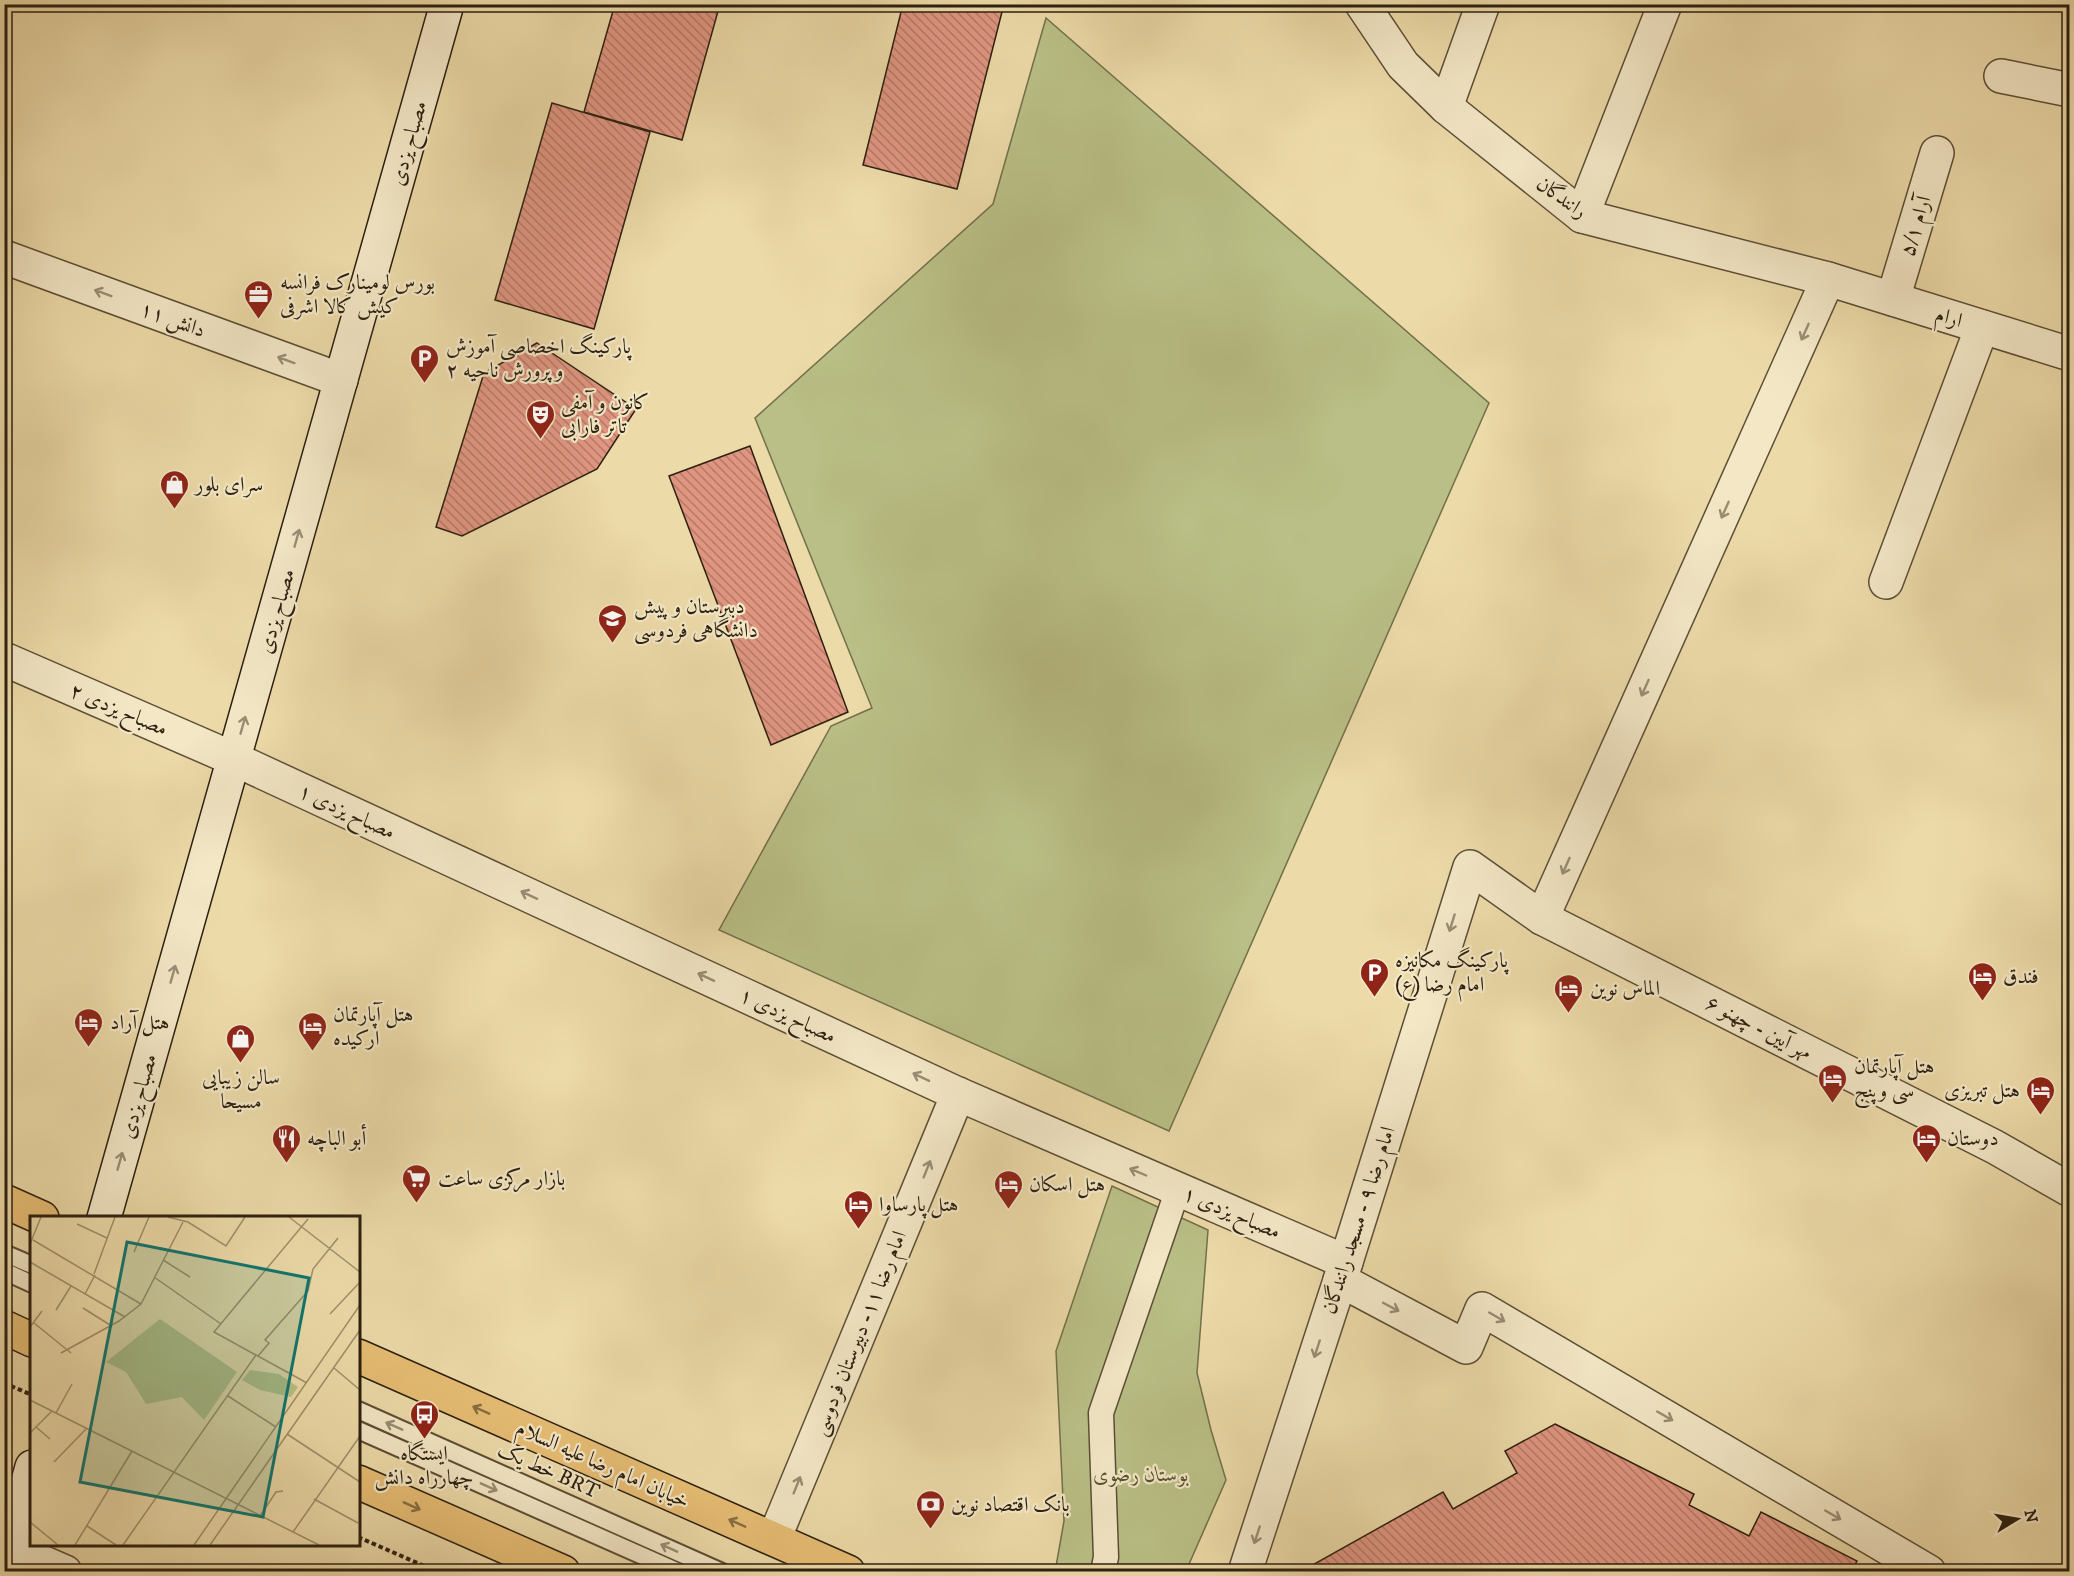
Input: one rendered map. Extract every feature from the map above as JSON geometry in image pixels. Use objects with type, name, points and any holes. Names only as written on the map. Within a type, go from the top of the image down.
[{"type":"main road","points":[[4,1201],[38,1216]]},
{"type":"main road","points":[[4,1328],[30,1339]]},
{"type":"main road","name":"خیابان امام رضا علیه السلام","points":[[360,1357],[848,1572]]},
{"type":"main road","points":[[360,1483],[563,1572]]},
{"type":"street","name":"مصباح یزدی","points":[[105,1216],[447,4]]},
{"type":"street","name":"رانندگان","points":[[1362,4],[1403,65],[1446,107],[1582,216],[1828,279]]},
{"type":"street","points":[[1446,107],[1482,4]]},
{"type":"street","points":[[1582,216],[1665,4]]},
{"type":"street","points":[[2001,76],[2070,90]]},
{"type":"street","name":"آرام ۵/۱","points":[[1893,299],[1937,153]]},
{"type":"street","name":"دانش ۱۱","points":[[4,257],[341,380]]},
{"type":"street","points":[[1542,918],[1828,279]]},
{"type":"street","name":"ارام","points":[[1828,279],[2070,354]]},
{"type":"street","points":[[1886,582],[1982,327]]},
{"type":"street","name":"مصباح یزدی ۲","points":[[4,659],[234,759]]},
{"type":"street","name":"مصباح یزدی ۱","points":[[234,759],[958,1094],[1178,1189],[1343,1271],[1466,1347],[1482,1309],[1929,1572]]},
{"type":"street","name":"مهر آیین - چهنو ۶","points":[[1470,867],[1542,918],[1995,1147],[2070,1190]]},
{"type":"street","name":"امام رضا ۹ - مسجد رانندگان","points":[[1245,1572],[1343,1271],[1470,867]]},
{"type":"street","name":"امام رضا ۱۱- دبیرستان فردوسی","points":[[774,1539],[958,1094]]},
{"type":"street","points":[[1103,1572],[1106,1557],[1101,1413],[1178,1189]]},
{"type":"street","points":[[30,1474],[7,1558],[65,1572]]},
{"type":"lane","points":[[4,1253],[30,1264]]},
{"type":"lane","points":[[4,1271],[30,1283]]},
{"type":"lane","name":"خط یک BRT","points":[[360,1411],[722,1572]]},
{"type":"lane","name":"خط یک BRT","points":[[360,1431],[679,1572]]},
{"type":"path","points":[[4,1383],[30,1394]]},
{"type":"path","points":[[360,1538],[438,1572]]},
{"type":"green space","points":[[1046,18],[1489,403],[1169,1131],[719,930],[831,726],[872,708],[755,418],[993,204]]},
{"type":"green space","name":"بوستان رضوی","points":[[1112,1186],[1208,1230],[1197,1373],[1226,1480],[1186,1571],[1055,1572],[1064,1521],[1056,1351]]},
{"type":"building","points":[[615,4],[720,4],[682,140],[584,112]]},
{"type":"building","points":[[903,4],[1004,4],[957,189],[863,165]]},
{"type":"building","points":[[552,103],[650,132],[594,329],[495,300]]},
{"type":"building","name":"کانون و آمفی تاتر فارابی","points":[[537,343],[636,409],[597,469],[462,536],[436,527],[484,373]]},
{"type":"building","name":"دبیرستان و پیش دانشگاهی فردوسی","points":[[750,446],[848,712],[771,745],[669,476]]},
{"type":"building","points":[[1555,1424],[1694,1494],[1689,1505],[1749,1536],[1761,1512],[1857,1561],[1851,1572],[1300,1572],[1443,1492],[1453,1509],[1517,1473],[1505,1451]]},
{"type":"place","name":"بورس لومینارک فرانسه کیش کالا اشرفی","points":[[259,320]]},
{"type":"place","name":"پارکینگ اخصاصی آموزش و پرورش ناحیه ۲","points":[[425,384]]},
{"type":"place","name":"کانون و آمفی تاتر فارابی","points":[[540,440]]},
{"type":"place","name":"سرای بلور","points":[[174,510]]},
{"type":"place","name":"دبیرستان و پیش دانشگاهی فردوسی","points":[[613,644]]},
{"type":"place","name":"پارکینگ مکانیزه امام رضا (ع)","points":[[1374,998]]},
{"type":"place","name":"فندق","points":[[1982,1002]]},
{"type":"place","name":"الماس نوين","points":[[1569,1014]]},
{"type":"place","name":"هتل آراد","points":[[89,1048]]},
{"type":"place","name":"هتل آپارتمان ارکیده","points":[[312,1052]]},
{"type":"place","name":"سالن زیبایی مسیحا","points":[[241,1064]]},
{"type":"place","name":"هتل آپارتمان سی وپنج","points":[[1833,1104]]},
{"type":"place","name":"هتل تبریزی","points":[[2041,1116]]},
{"type":"place","name":"أبو الباچه","points":[[286,1164]]},
{"type":"place","name":"دوستان","points":[[1926,1164]]},
{"type":"place","name":"بازار مرکزی ساعت","points":[[417,1204]]},
{"type":"place","name":"هتل اسکان","points":[[1008,1210]]},
{"type":"place","name":"هتل پارساوا","points":[[858,1230]]},
{"type":"place","name":"ایستگاه چهارراه دانش","points":[[424,1440]]},
{"type":"place","name":"بانک اقتصاد نوین","points":[[930,1530]]}]
